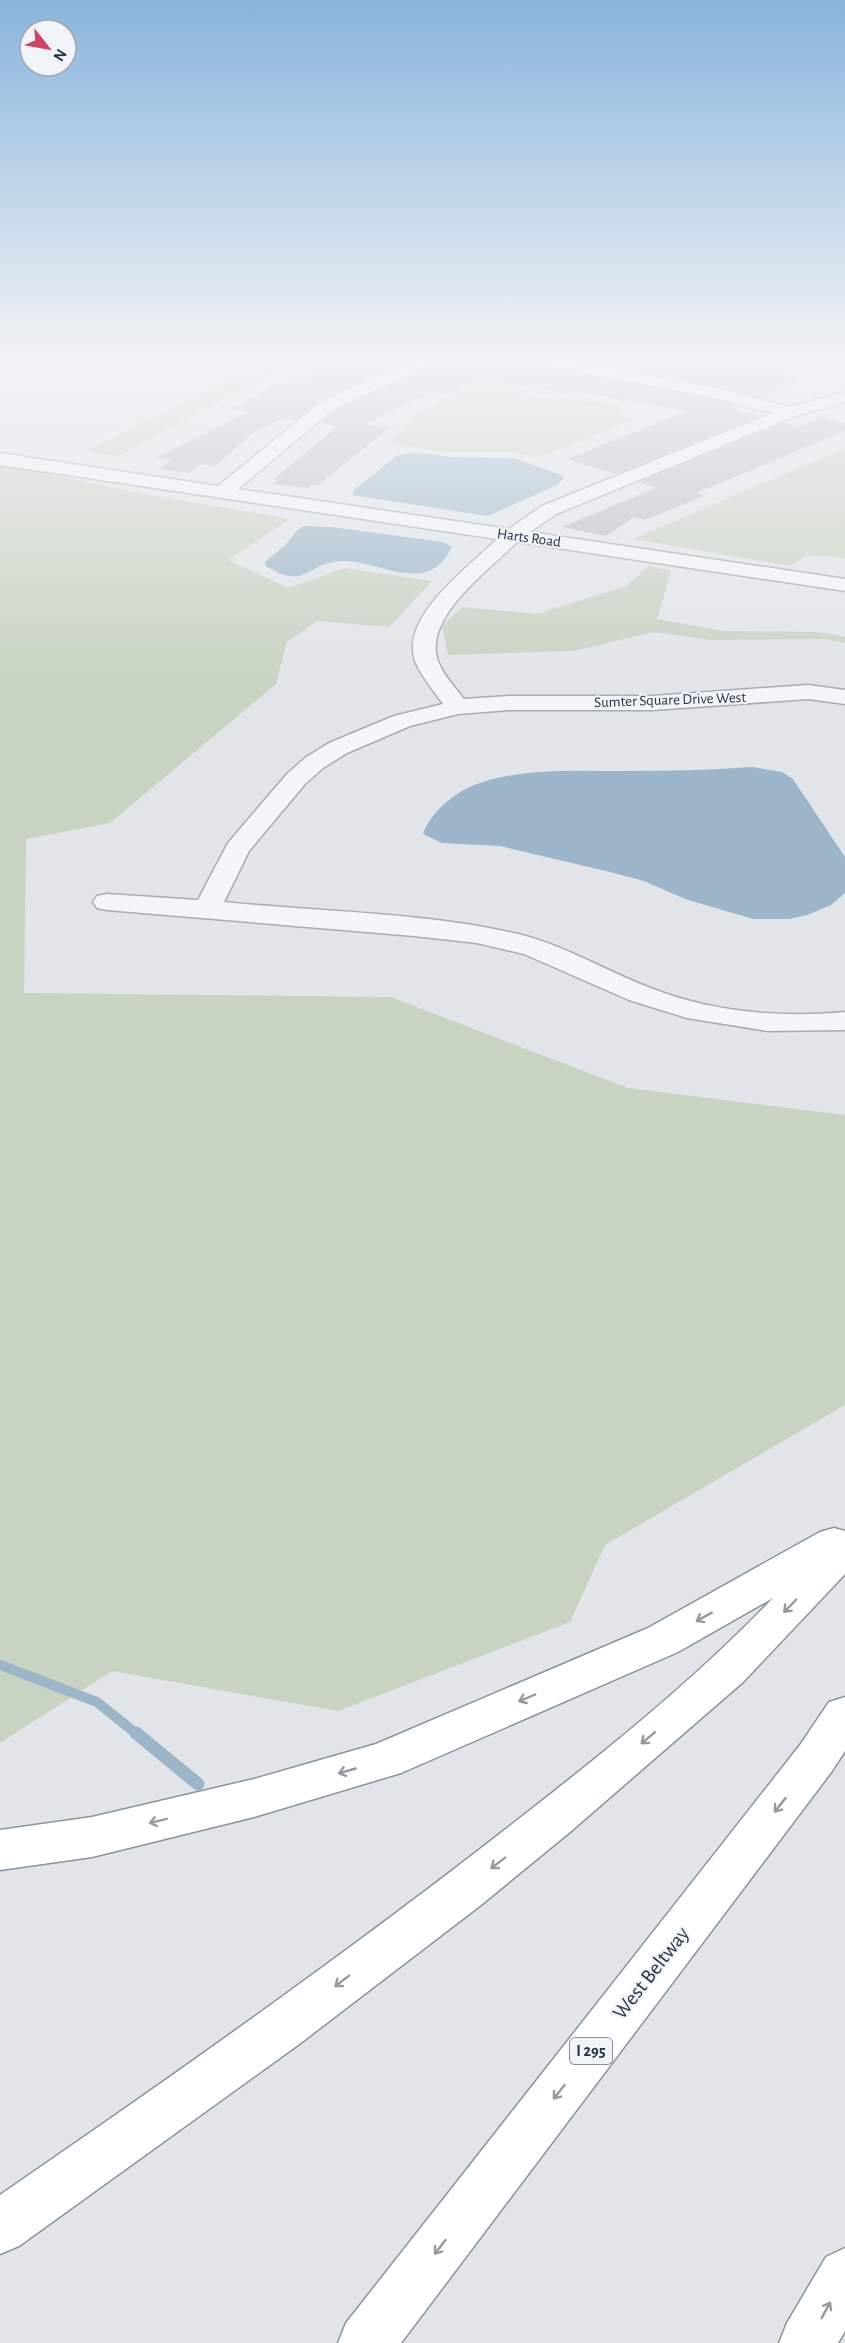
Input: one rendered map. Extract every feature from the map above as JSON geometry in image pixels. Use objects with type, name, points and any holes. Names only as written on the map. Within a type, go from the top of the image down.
[{"type":"highway","points":[[0,1850],[92,1837],[254,1798],[385,1760],[663,1640],[818,1554],[845,1534]]},
{"type":"highway","points":[[0,2227],[182,2101],[520,1846],[730,1669],[845,1548]]},
{"type":"highway","name":"West Beltway","points":[[366,2343],[809,1768],[845,1715]]},
{"type":"highway","points":[[807,2343],[845,2276]]},
{"type":"street","name":"Harts Road","points":[[54,467],[845,585]]},
{"type":"street","points":[[221,493],[252,467]]},
{"type":"street","points":[[458,707],[432,674],[423,656],[423,637],[429,621],[439,607],[512,536],[536,517],[654,467]]},
{"type":"street","name":"Sumter Square Drive West","points":[[207,909],[237,849],[296,779],[338,748],[371,732],[402,721],[458,707],[548,702],[653,703],[808,692],[845,697]]},
{"type":"street","points":[[107,902],[434,929],[519,944],[556,956],[640,995],[681,1007],[786,1023],[845,1021]]},
{"type":"green space","points":[[0,467],[20,467],[138,493],[290,519],[228,560],[288,588],[344,568],[432,581],[389,627],[317,621],[287,642],[276,684],[110,823],[26,839],[24,993],[391,997],[628,1088],[845,1115],[845,1405],[605,1545],[570,1622],[338,1711],[112,1671],[0,1743]]},
{"type":"green space","points":[[800,467],[845,467],[845,558],[807,555],[790,566],[633,539]]},
{"type":"green space","points":[[649,566],[671,571],[657,619],[724,631],[818,632],[845,637],[845,643],[826,639],[710,640],[654,632],[574,651],[448,655],[442,626],[462,607],[537,614],[626,586]]},
{"type":"water","points":[[382,467],[540,467],[562,475],[564,478],[557,485],[488,516],[352,495],[354,490]]},
{"type":"water","points":[[304,526],[332,527],[443,542],[452,547],[445,559],[435,568],[416,574],[344,561],[322,565],[299,576],[280,573],[266,566],[265,562],[284,546],[297,530]]},
{"type":"water","points":[[752,767],[782,772],[793,779],[845,857],[845,893],[831,905],[807,915],[789,919],[753,919],[685,899],[644,881],[610,872],[500,846],[442,843],[423,834],[432,817],[455,795],[474,785],[517,774],[553,771],[672,771]]},
{"type":"building","points":[[161,467],[196,467],[189,473],[159,469]]},
{"type":"building","points":[[288,467],[340,467],[318,485],[312,484],[308,488],[273,484],[278,480],[274,479]]},
{"type":"building","points":[[594,467],[632,467],[615,474]]},
{"type":"building","points":[[676,467],[758,467],[696,493],[704,496],[645,520],[634,517],[606,536],[562,527],[656,488],[640,482]]},
{"type":"waterway","points":[[0,1665],[97,1702],[138,1735]]},
{"type":"waterway","points":[[136,1733],[198,1784]]}]
